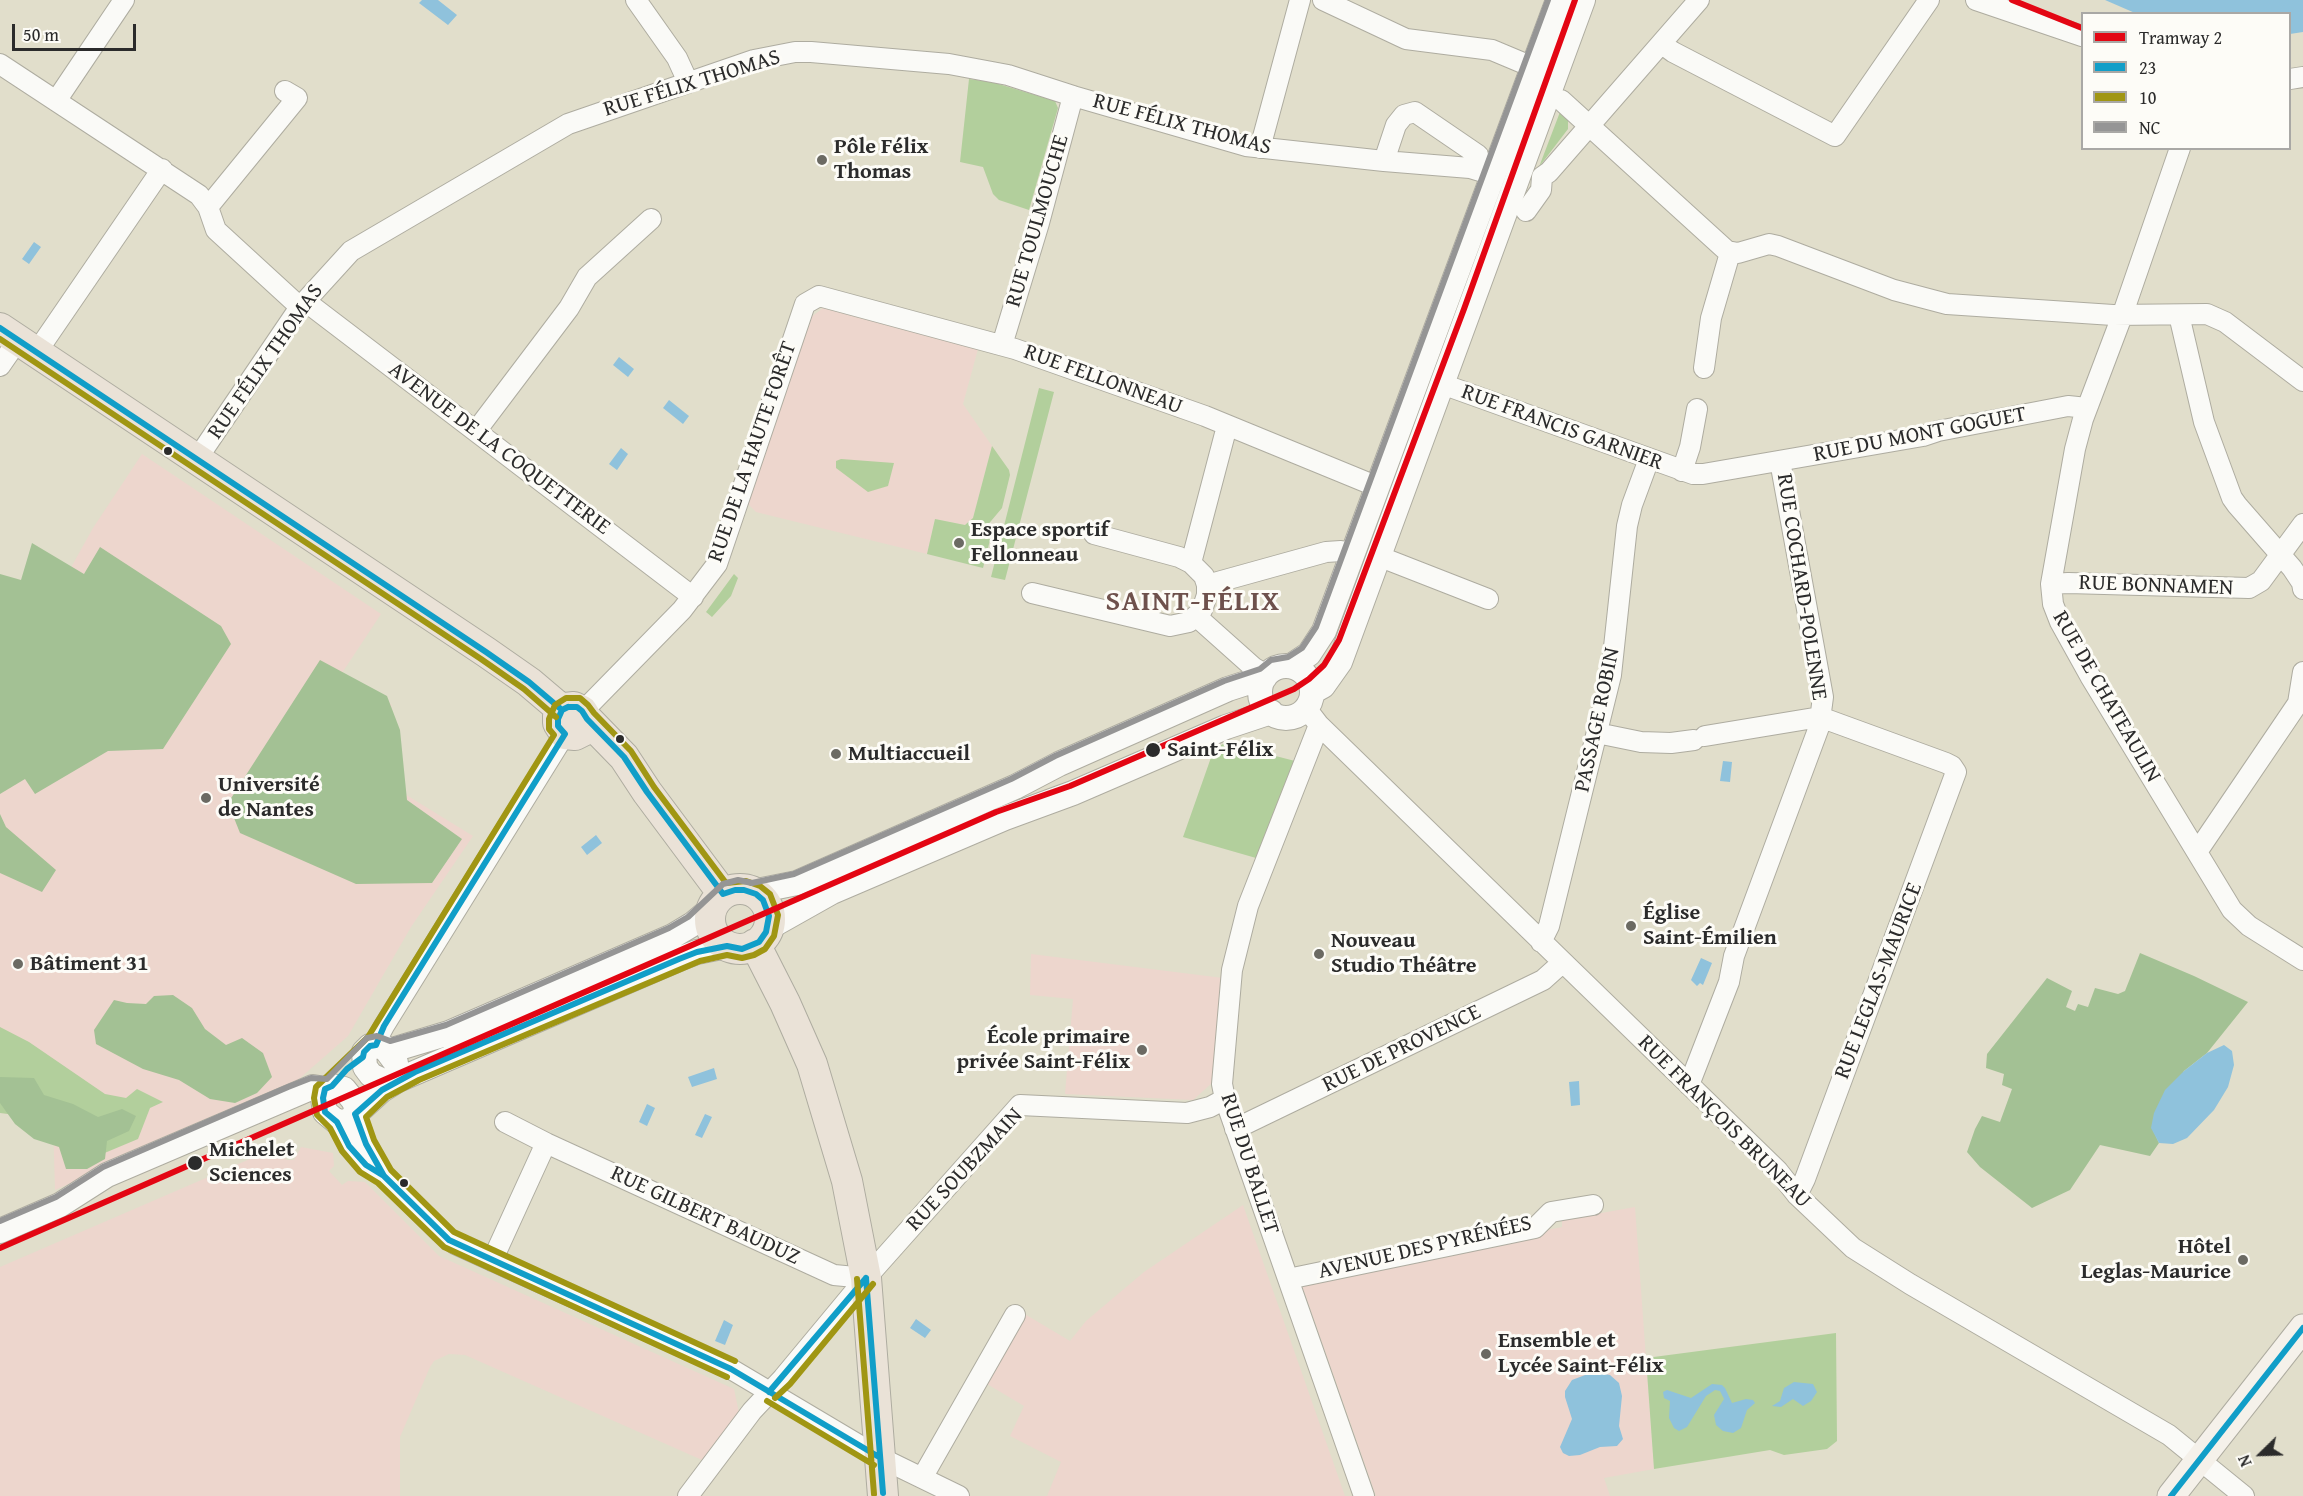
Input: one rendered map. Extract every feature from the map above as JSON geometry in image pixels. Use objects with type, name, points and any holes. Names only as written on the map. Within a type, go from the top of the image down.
[{"type":"main road","points":[[18,340],[529,682],[575,722],[624,758],[647,792],[729,898]]},
{"type":"main road","points":[[759,897],[766,907],[769,920],[750,940],[720,942],[713,932],[710,921],[729,898],[759,897]]},
{"type":"main road","points":[[750,940],[785,1003],[812,1064],[847,1181],[866,1278],[883,1496]]},
{"type":"main road","points":[[2171,1496],[2303,1328]]},
{"type":"street","points":[[56,101],[124,0]]},
{"type":"street","points":[[636,0],[677,58],[688,82]]},
{"type":"street","points":[[1260,148],[1300,0]]},
{"type":"street","points":[[1323,0],[1406,39],[1492,50],[1523,63]]},
{"type":"street","points":[[958,1496],[879,1457],[731,1369],[492,1261],[446,1237],[384,1176],[366,1143],[346,1118],[325,1112],[322,1098],[329,1087],[347,1069],[376,1051],[419,1044],[448,1033],[674,936],[729,898],[797,883],[1228,689],[1266,676],[1279,667],[1291,666],[1309,654],[1324,631],[1558,0]]},
{"type":"street","points":[[1266,676],[1261,687],[1261,696],[1265,706],[1271,712],[1287,718],[1312,708],[1323,686],[1340,662],[1583,0]]},
{"type":"street","points":[[1526,212],[1541,190],[1538,176],[1549,172],[1699,0]]},
{"type":"street","points":[[1662,44],[1673,52],[1835,136],[1929,0]]},
{"type":"street","points":[[1976,0],[2081,36]]},
{"type":"street","name":"RUE FÉLIX THOMAS","points":[[197,459],[302,304],[351,251],[554,132],[587,117],[754,60],[795,52],[811,52],[949,64],[1008,75],[1230,142],[1260,148],[1470,168],[1493,175]]},
{"type":"street","points":[[0,64],[199,195],[208,207],[297,98],[285,91]]},
{"type":"street","name":"RUE TOULMOUCHE","points":[[1002,345],[1039,223],[1073,96]]},
{"type":"street","points":[[1562,100],[1730,253],[1738,253],[1761,245],[1778,246],[1894,290],[1940,302],[2122,316],[2207,314],[2225,322],[2303,381]]},
{"type":"street","points":[[1384,161],[1396,125],[1404,115],[1416,112],[1478,155]]},
{"type":"street","name":"RUE DE CHATEAULIN","points":[[2179,150],[2074,449],[2051,584],[2053,604],[2060,622],[2090,676],[2232,910],[2241,919],[2303,960]]},
{"type":"street","points":[[0,366],[18,340],[162,170]]},
{"type":"street","name":"AVENUE DE LA COQUETTERIE","points":[[208,207],[216,230],[302,304],[476,431],[693,597]]},
{"type":"street","points":[[476,431],[568,308],[588,277],[651,219]]},
{"type":"street","points":[[1704,368],[1711,318],[1730,253]]},
{"type":"street","name":"RUE FELLONNEAU","points":[[819,297],[1002,345],[1227,426],[1378,487]]},
{"type":"street","name":"RUE DE LA HAUTE FORÊT","points":[[376,1051],[377,1039],[384,1026],[575,722],[693,597],[721,557],[737,509],[737,502],[805,304],[819,297]]},
{"type":"street","points":[[2179,315],[2204,422],[2232,498],[2281,554],[2302,583],[2303,589]]},
{"type":"street","name":"RUE FRANCIS GARNIER","points":[[1442,384],[1682,471]]},
{"type":"street","name":"RUE DU MONT GOGUET","points":[[1682,471],[1703,474],[1923,436],[1938,431],[2068,406],[2087,408]]},
{"type":"street","points":[[1682,471],[1690,447],[1697,409]]},
{"type":"street","points":[[1191,563],[1227,426]]},
{"type":"street","name":"PASSAGE ROBIN","points":[[1541,942],[1549,926],[1613,665],[1627,526],[1632,505],[1649,459]]},
{"type":"street","name":"RUE COCHARD-POLENNE","points":[[1689,1085],[1729,982],[1734,956],[1819,727],[1823,697],[1780,461]]},
{"type":"street","name":"RUE BONNAMEN","points":[[2051,584],[2242,589],[2258,584],[2303,524]]},
{"type":"street","points":[[1032,592],[1170,626],[1180,626],[1197,617],[1206,603],[1207,585],[1204,576],[1191,563],[1179,557],[1094,534]]},
{"type":"street","points":[[1207,585],[1326,552],[1341,551],[1352,555]]},
{"type":"street","points":[[1378,556],[1488,599]]},
{"type":"street","points":[[1197,617],[1266,676]]},
{"type":"street","points":[[1291,666],[1305,674],[1311,683],[1312,708]]},
{"type":"street","points":[[2197,852],[2298,703],[2303,672]]},
{"type":"street","name":"RUE FRANÇOIS BRUNEAU","points":[[1312,708],[1541,942],[1778,1171],[1797,1195],[1859,1253],[2169,1435],[2244,1496]]},
{"type":"street","name":"RUE DU BALLET","points":[[1312,708],[1248,906],[1232,970],[1222,1084],[1235,1129],[1364,1496]]},
{"type":"street","points":[[346,1118],[394,1082],[679,959],[697,952],[750,940],[832,892],[1226,727],[1271,712]]},
{"type":"street","points":[[1597,733],[1641,742],[1671,743],[1820,717]]},
{"type":"street","name":"RUE LEGLAS-MAURICE","points":[[1797,1195],[1956,772],[1952,766],[1820,717]]},
{"type":"street","name":"RUE DE PROVENCE","points":[[1235,1129],[1543,980],[1563,962]]},
{"type":"street","points":[[376,1051],[397,1064],[394,1082]]},
{"type":"street","points":[[0,1231],[60,1204],[107,1175],[291,1095],[313,1088],[329,1087]]},
{"type":"street","name":"RUE SOUBZMAIN","points":[[866,1278],[1020,1105],[1187,1113],[1210,1107],[1225,1099]]},
{"type":"street","name":"RUE GILBERT BAUDUZ","points":[[505,1122],[834,1275],[866,1278]]},
{"type":"street","points":[[492,1261],[546,1143]]},
{"type":"street","name":"AVENUE DES PYRÉNÉES","points":[[1288,1279],[1535,1228],[1551,1212],[1593,1205]]},
{"type":"street","points":[[688,1496],[697,1487],[704,1472],[769,1392],[866,1278]]},
{"type":"street","points":[[922,1478],[1015,1316]]},
{"type":"shaded area","points":[[823,308],[978,349],[963,404],[992,446],[973,518],[965,525],[935,519],[927,554],[756,512],[748,504],[810,318]]},
{"type":"shaded area","name":"Université de Nantes","points":[[142,454],[381,614],[342,673],[392,705],[356,764],[473,836],[411,927],[348,1036],[291,1086],[55,1190],[53,1120],[0,1113],[0,576],[49,607],[93,528]]},
{"type":"shaded area","name":"École primaire privée Saint-Félix","points":[[1031,954],[1223,978],[1212,1083],[1193,1100],[1065,1094],[1073,999],[1030,995]]},
{"type":"shaded area","points":[[280,1146],[286,1160],[294,1160],[301,1147],[333,1153],[334,1166],[329,1171],[342,1185],[348,1181],[365,1182],[439,1256],[734,1389],[739,1413],[702,1460],[465,1355],[449,1354],[434,1361],[430,1367],[400,1437],[400,1496],[0,1496],[0,1267]]},
{"type":"shaded area","points":[[1243,1205],[1345,1496],[1047,1496],[1061,1462],[1010,1436],[1024,1406],[982,1381],[1023,1313],[1070,1341],[1086,1321],[1144,1272]]},
{"type":"shaded area","name":"Ensemble et Lycée Saint-Félix","points":[[1635,1207],[1654,1469],[1604,1478],[1610,1496],[1376,1496],[1300,1280],[1562,1227],[1562,1220]]},
{"type":"green space","points":[[969,79],[992,82],[1055,101],[1058,108],[1029,210],[999,200],[993,194],[983,167],[960,162]]},
{"type":"green space","points":[[1560,112],[1568,119],[1568,129],[1539,167]]},
{"type":"green space","points":[[1039,388],[1054,392],[1005,580],[991,577]]},
{"type":"green space","points":[[992,446],[1010,475],[1002,508],[986,527],[992,532],[983,568],[927,554],[935,519],[965,525],[973,518]]},
{"type":"green space","points":[[841,459],[894,463],[888,486],[868,492],[836,468],[836,461]]},
{"type":"green space","points":[[32,543],[84,574],[100,547],[221,626],[231,644],[163,749],[108,751],[35,794],[25,779],[0,794],[0,574],[21,580]]},
{"type":"green space","points":[[734,574],[738,578],[731,596],[712,617],[706,612]]},
{"type":"green space","points":[[320,660],[387,696],[400,730],[407,800],[462,839],[432,883],[356,884],[240,833],[228,803]]},
{"type":"green space","points":[[1225,743],[1295,761],[1256,858],[1183,837],[1214,749]]},
{"type":"green space","points":[[0,814],[6,827],[56,870],[42,892],[0,873]]},
{"type":"green space","points":[[2140,953],[2248,1002],[2207,1053],[2184,1071],[2152,1128],[2159,1143],[2150,1156],[2100,1145],[2070,1190],[2032,1208],[1980,1167],[1967,1152],[1982,1116],[2000,1122],[2012,1089],[2002,1085],[2004,1074],[1986,1068],[1987,1054],[2047,978],[2072,991],[2066,1007],[2075,1011],[2078,1004],[2088,1007],[2095,988],[2118,994],[2125,991]]},
{"type":"green space","points":[[173,995],[192,1008],[205,1029],[226,1045],[242,1038],[263,1053],[272,1077],[257,1093],[235,1103],[210,1099],[179,1080],[143,1069],[96,1044],[94,1030],[114,1000],[146,1004],[154,996]]},
{"type":"green space","points":[[0,1027],[29,1042],[105,1094],[126,1098],[137,1089],[163,1102],[150,1108],[138,1139],[95,1157],[53,1120],[0,1113]]},
{"type":"green space","points":[[0,1077],[34,1078],[44,1095],[73,1104],[98,1117],[122,1109],[136,1116],[129,1131],[107,1141],[105,1159],[87,1169],[66,1169],[59,1147],[34,1139],[15,1124],[0,1103]]},
{"type":"green space","points":[[1836,1333],[1837,1441],[1827,1449],[1784,1455],[1770,1450],[1654,1469],[1646,1358]]},
{"type":"water","points":[[422,0],[438,0],[457,15],[448,25],[419,3]]},
{"type":"water","points":[[2105,0],[2303,0],[2303,32],[2291,34],[2291,12],[2133,12]]},
{"type":"water","points":[[34,242],[41,247],[29,264],[22,259]]},
{"type":"water","points":[[619,357],[634,369],[628,377],[613,365]]},
{"type":"water","points":[[669,400],[689,416],[683,424],[663,408]]},
{"type":"water","points":[[621,448],[628,454],[617,470],[609,464]]},
{"type":"water","points":[[1723,761],[1732,762],[1730,782],[1720,781]]},
{"type":"water","points":[[596,835],[602,843],[587,855],[581,847]]},
{"type":"water","points":[[1701,958],[1712,963],[1703,985],[1700,983],[1697,986],[1691,980]]},
{"type":"water","points":[[2224,1045],[2232,1051],[2234,1065],[2228,1087],[2214,1110],[2187,1138],[2173,1144],[2159,1143],[2151,1128],[2154,1113],[2165,1090],[2207,1053]]},
{"type":"water","points":[[714,1068],[717,1079],[692,1087],[688,1077]]},
{"type":"water","points":[[1579,1081],[1580,1105],[1571,1106],[1569,1082]]},
{"type":"water","points":[[647,1104],[655,1108],[647,1126],[639,1122]]},
{"type":"water","points":[[705,1114],[712,1117],[702,1138],[695,1135]]},
{"type":"water","points":[[916,1319],[931,1330],[925,1338],[910,1328]]},
{"type":"water","points":[[724,1320],[733,1325],[725,1345],[715,1341]]},
{"type":"water","points":[[1593,1372],[1610,1375],[1619,1383],[1622,1396],[1619,1426],[1623,1439],[1617,1446],[1600,1447],[1580,1455],[1569,1456],[1563,1453],[1560,1447],[1572,1419],[1565,1391],[1572,1380]]},
{"type":"water","points":[[1794,1382],[1813,1384],[1817,1392],[1811,1401],[1803,1406],[1793,1399],[1781,1407],[1772,1406],[1780,1401],[1784,1388]]},
{"type":"water","points":[[1712,1384],[1722,1385],[1732,1403],[1746,1399],[1753,1400],[1755,1403],[1747,1410],[1741,1428],[1733,1433],[1723,1431],[1716,1425],[1714,1415],[1724,1399],[1720,1391],[1715,1390],[1706,1396],[1687,1427],[1679,1431],[1674,1428],[1669,1418],[1670,1401],[1664,1398],[1663,1392],[1667,1390],[1691,1398]]},
{"type":"tram line","name":"2","points":[[0,1248],[996,812],[1070,786],[1294,689],[1309,679],[1324,665],[1339,640],[1464,309],[1575,0]]},
{"type":"tram line","name":"2","points":[[2012,0],[2081,28]]},
{"type":"transit line","name":"NC","points":[[0,1221],[56,1197],[103,1167],[288,1087],[311,1078],[327,1079],[367,1038],[377,1036],[390,1041],[446,1025],[669,928],[688,917],[723,884],[738,880],[752,883],[794,874],[1011,779],[1055,756],[1224,681],[1260,669],[1271,660],[1288,657],[1302,648],[1316,627],[1548,0]]},
{"type":"transit line","name":"23","points":[[0,328],[486,652],[529,682],[562,710]]},
{"type":"transit line","name":"10","points":[[0,339],[481,659],[524,689],[556,717]]},
{"type":"transit line","name":"10","points":[[444,1247],[378,1183],[360,1172],[342,1151],[330,1128],[317,1115],[314,1098],[316,1087],[368,1037],[554,735],[549,729],[549,719],[555,705],[566,698],[580,698],[631,751],[654,787],[726,883],[746,881],[760,886],[770,894],[778,915],[774,936],[765,949],[754,955],[742,958],[727,955],[700,961],[419,1080],[387,1097],[366,1117],[374,1140],[391,1170],[454,1232],[735,1361]]},
{"type":"transit line","name":"23","points":[[568,707],[577,707],[582,711],[624,757],[647,792],[723,894],[744,890],[756,894],[763,900],[769,916],[766,932],[759,942],[742,949],[727,946],[697,952],[679,959],[415,1072],[382,1090],[355,1114],[366,1144],[384,1176],[366,1165],[349,1146],[337,1122],[325,1112],[323,1098],[325,1089],[332,1086],[347,1069],[363,1057],[364,1052],[370,1046],[376,1045],[384,1026],[565,734],[558,726],[558,719],[562,710],[568,707]]},
{"type":"transit line","name":"23","points":[[384,1176],[449,1240]]},
{"type":"transit line","name":"23","points":[[384,1176],[449,1240]]},
{"type":"transit line","name":"23","points":[[449,1240],[731,1369]]},
{"type":"transit line","name":"23","points":[[449,1240],[731,1369]]},
{"type":"transit line","name":"10","points":[[444,1247],[727,1377]]},
{"type":"transit line","name":"23","points":[[866,1278],[883,1493]]},
{"type":"transit line","name":"23","points":[[769,1392],[866,1278]]},
{"type":"transit line","name":"10","points":[[857,1279],[874,1494]]},
{"type":"transit line","name":"10","points":[[775,1398],[790,1384],[873,1284]]},
{"type":"transit line","name":"23","points":[[2171,1496],[2303,1328]]},
{"type":"transit line","name":"23","points":[[731,1369],[879,1457]]},
{"type":"transit line","name":"10","points":[[767,1401],[874,1465]]},
{"type":"place","name":"Pôle Félix Thomas","points":[[822,160]]},
{"type":"place","name":"Espace sportif Fellonneau","points":[[959,543]]},
{"type":"place","name":"Saint-Félix","points":[[1153,750]]},
{"type":"place","name":"Multiaccueil","points":[[836,754]]},
{"type":"place","name":"Université de Nantes","points":[[206,798]]},
{"type":"place","name":"Église Saint-Émilien","points":[[1631,926]]},
{"type":"place","name":"Nouveau Studio Théâtre","points":[[1319,954]]},
{"type":"place","name":"Bâtiment 31","points":[[18,964]]},
{"type":"place","name":"École primaire privée Saint-Félix","points":[[1142,1050]]},
{"type":"place","name":"Michelet Sciences","points":[[195,1163]]},
{"type":"place","name":"Hôtel Leglas-Maurice","points":[[2243,1260]]},
{"type":"place","name":"Ensemble et Lycée Saint-Félix","points":[[1486,1354]]},
{"type":"district","name":"SAINT-FÉLIX","points":[[1193,603]]}]
